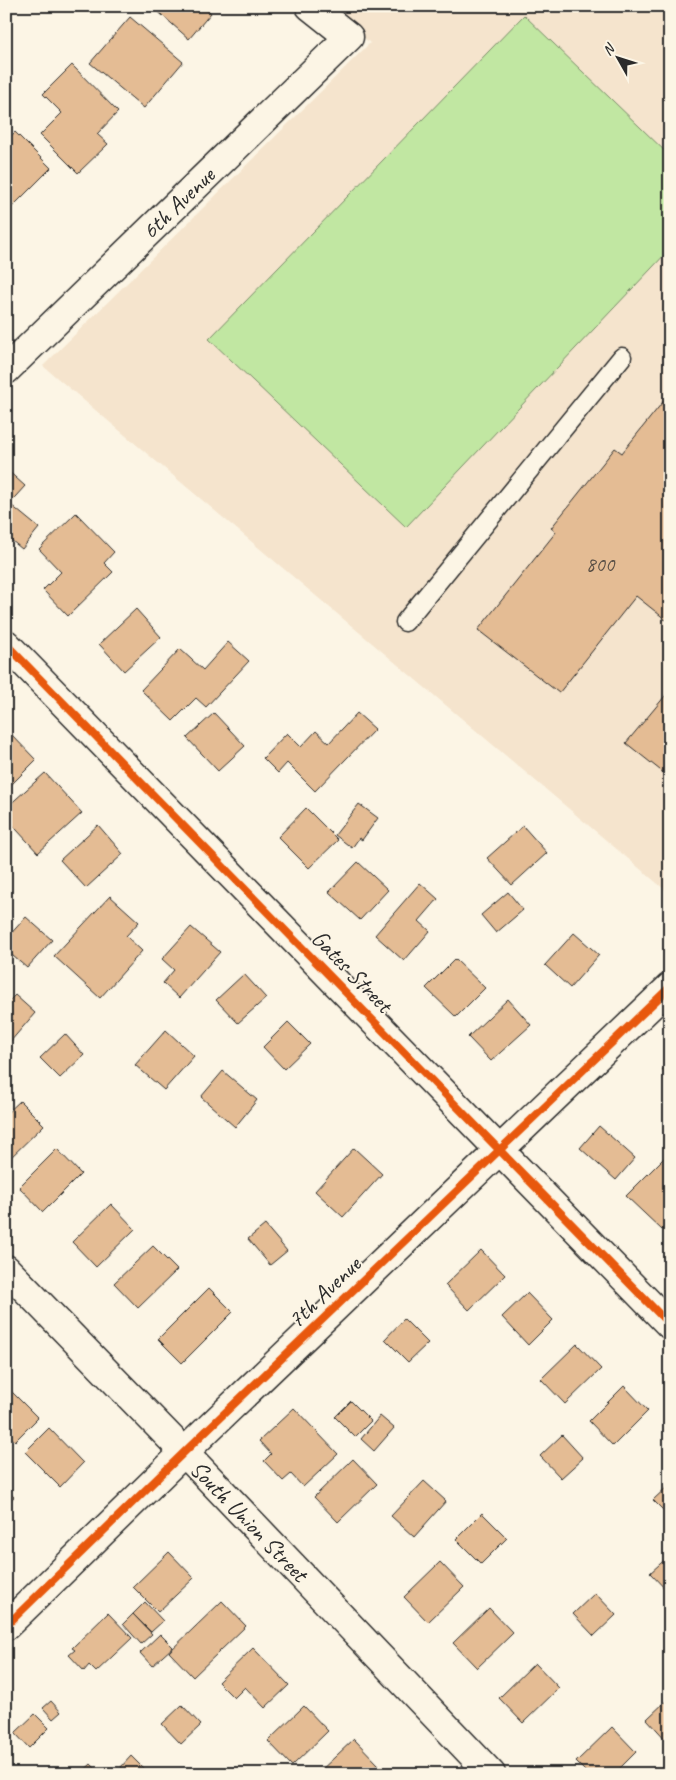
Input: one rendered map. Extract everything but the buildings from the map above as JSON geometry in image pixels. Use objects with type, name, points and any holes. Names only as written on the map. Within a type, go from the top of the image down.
[{"type":"street","name":"6th Avenue","points":[[6,370],[349,37],[310,6]]},
{"type":"street","name":"Gates Street","points":[[6,644],[670,1325]]},
{"type":"street","name":"7th Avenue","points":[[6,1626],[184,1452],[670,987]]},
{"type":"street","name":"South Union Street","points":[[6,1269],[184,1452],[491,1774]]},
{"type":"lane","points":[[405,622],[622,357]]},
{"type":"shaded area","points":[[328,6],[670,6],[670,894],[43,366],[370,43]]},
{"type":"green space","points":[[524,15],[670,156],[670,249],[406,527],[209,339]]},
{"type":"cycle path","points":[[6,644],[670,1325]]},
{"type":"cycle path","points":[[6,1626],[209,1428],[670,987]]}]
